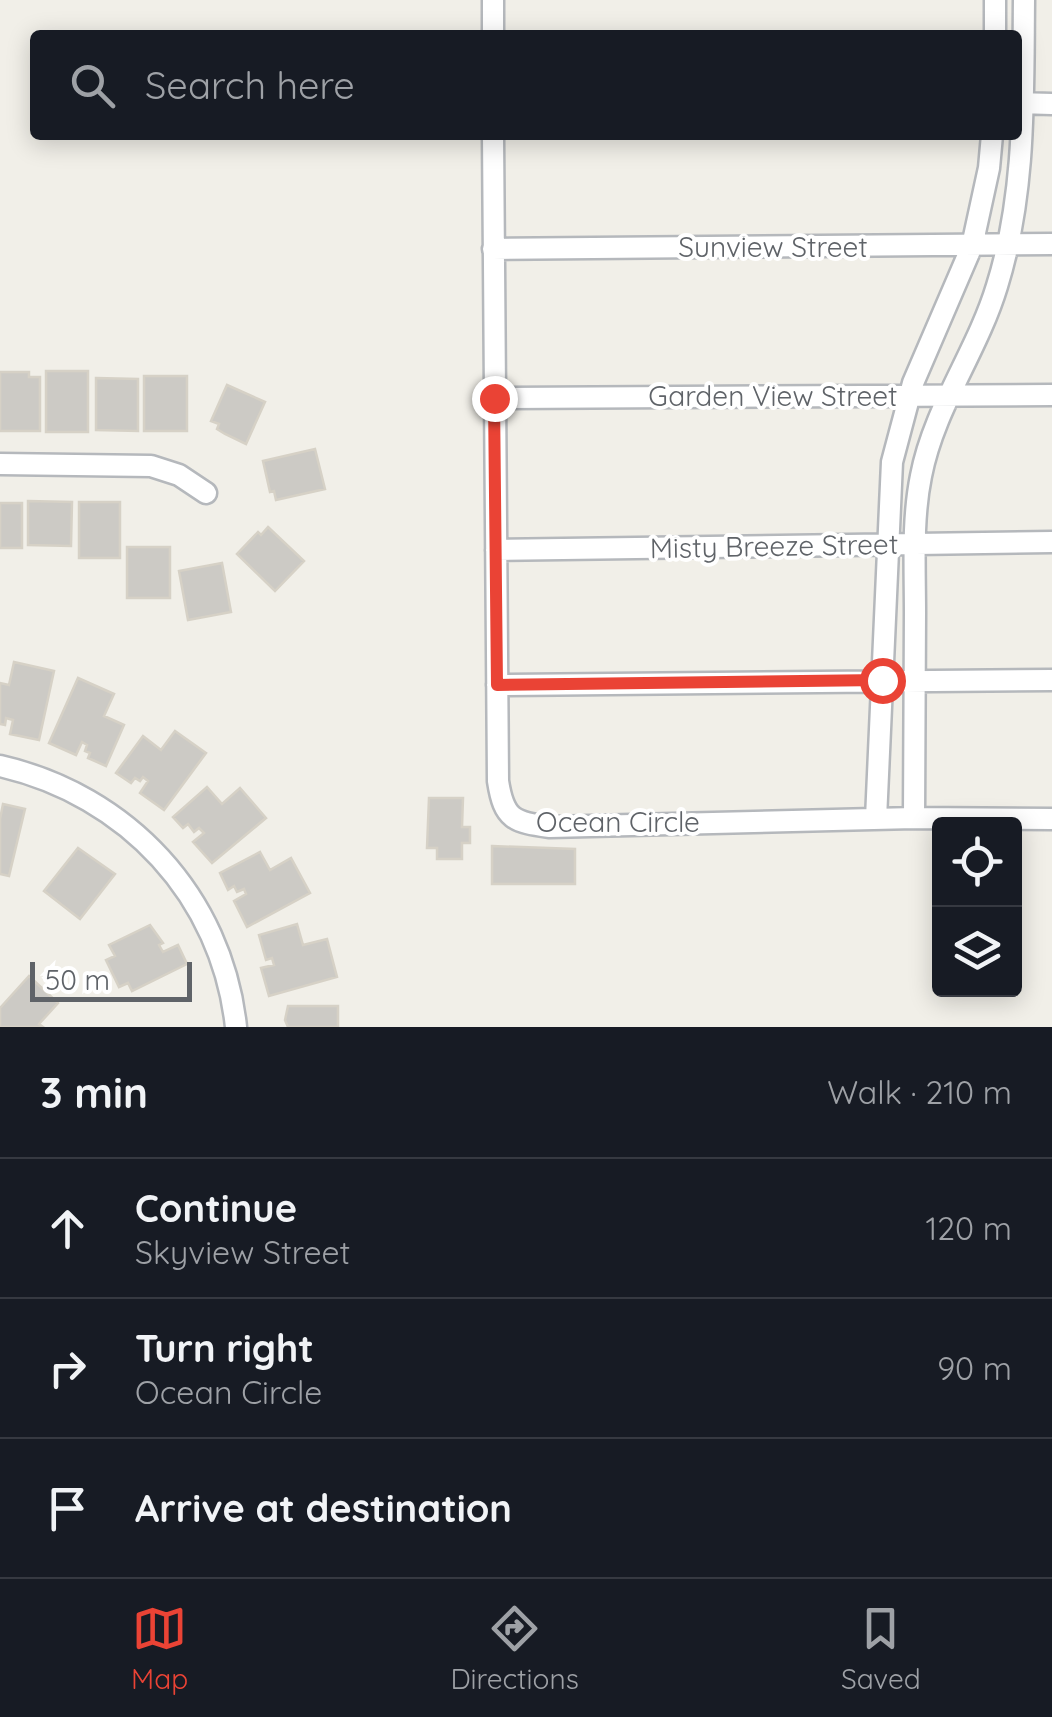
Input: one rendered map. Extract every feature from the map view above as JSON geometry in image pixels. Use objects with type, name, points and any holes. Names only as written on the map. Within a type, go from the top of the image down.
[{"type":"street","points":[[493,0],[493,30]]},
{"type":"street","points":[[996,0],[996,30]]},
{"type":"street","points":[[1022,52],[1024,0]]},
{"type":"street","points":[[1022,103],[1052,104]]},
{"type":"street","points":[[914,818],[915,543],[921,477],[938,416],[997,288],[1023,152],[1022,136]]},
{"type":"street","name":"Ocean Circle","points":[[493,140],[498,782],[501,803],[510,817],[550,827],[914,818],[1052,819]]},
{"type":"street","points":[[876,819],[892,462],[910,395],[972,246],[992,140]]},
{"type":"street","name":"Sunview Street","points":[[494,249],[1052,244]]},
{"type":"street","name":"Garden View Street","points":[[494,398],[1052,395]]},
{"type":"street","points":[[0,464],[151,466],[179,475],[206,493]]},
{"type":"street","name":"Misty Breeze Street","points":[[496,550],[1052,542]]},
{"type":"street","points":[[497,685],[1052,680]]},
{"type":"street","points":[[0,766],[42,777],[80,795],[122,821],[158,853],[187,890],[210,929],[226,972],[236,1027]]},
{"type":"building","points":[[46,371],[88,371],[88,432],[46,432]]},
{"type":"building","points":[[0,372],[29,372],[29,377],[40,377],[40,431],[0,431]]},
{"type":"building","points":[[144,376],[187,376],[187,431],[144,431]]},
{"type":"building","points":[[96,378],[138,379],[138,431],[96,430]]},
{"type":"building","points":[[227,385],[265,402],[246,444],[217,429],[219,424],[211,421]]},
{"type":"building","points":[[315,449],[325,489],[276,500],[274,491],[270,492],[263,461]]},
{"type":"building","points":[[28,501],[72,502],[71,546],[28,545]]},
{"type":"building","points":[[79,502],[120,502],[120,558],[79,558]]},
{"type":"building","points":[[0,503],[22,503],[22,548],[0,548]]},
{"type":"building","points":[[268,527],[304,561],[275,591],[237,554]]},
{"type":"building","points":[[127,547],[170,547],[170,598],[127,598]]},
{"type":"building","points":[[222,563],[231,612],[188,620],[179,571]]},
{"type":"building","points":[[14,662],[54,671],[39,740],[10,734],[13,720],[6,718],[5,725],[0,724],[0,683],[9,685]]},
{"type":"building","points":[[78,678],[114,694],[104,716],[124,725],[106,766],[88,758],[87,745],[82,742],[76,755],[49,743]]},
{"type":"building","points":[[175,731],[206,753],[164,810],[140,793],[148,781],[143,777],[131,783],[116,773],[143,736],[161,750]]},
{"type":"building","points":[[207,787],[222,804],[240,788],[266,818],[212,863],[193,842],[204,833],[199,828],[194,832],[188,824],[183,828],[173,817]]},
{"type":"building","points":[[429,798],[463,798],[462,827],[470,827],[470,843],[462,843],[462,859],[437,859],[437,848],[427,848]]},
{"type":"building","points":[[3,804],[25,809],[9,876],[0,874]]},
{"type":"building","points":[[492,846],[575,849],[575,884],[492,884]]},
{"type":"building","points":[[78,848],[115,874],[80,919],[44,891]]},
{"type":"building","points":[[260,852],[270,870],[291,858],[310,893],[247,927],[234,901],[246,894],[244,889],[237,892],[234,886],[228,890],[220,873]]},
{"type":"building","points":[[297,924],[303,945],[327,939],[337,977],[269,996],[261,968],[274,965],[272,958],[266,960],[259,935]]},
{"type":"building","points":[[150,925],[163,943],[159,945],[163,952],[178,945],[187,964],[132,991],[128,983],[119,987],[106,960],[115,956],[109,945]]},
{"type":"building","points":[[29,976],[58,1003],[39,1024],[43,1027],[0,1027],[0,1008]]},
{"type":"building","points":[[288,1006],[338,1006],[338,1027],[288,1027]]},
{"type":"route","points":[[494,398],[497,685],[882,680]]}]
